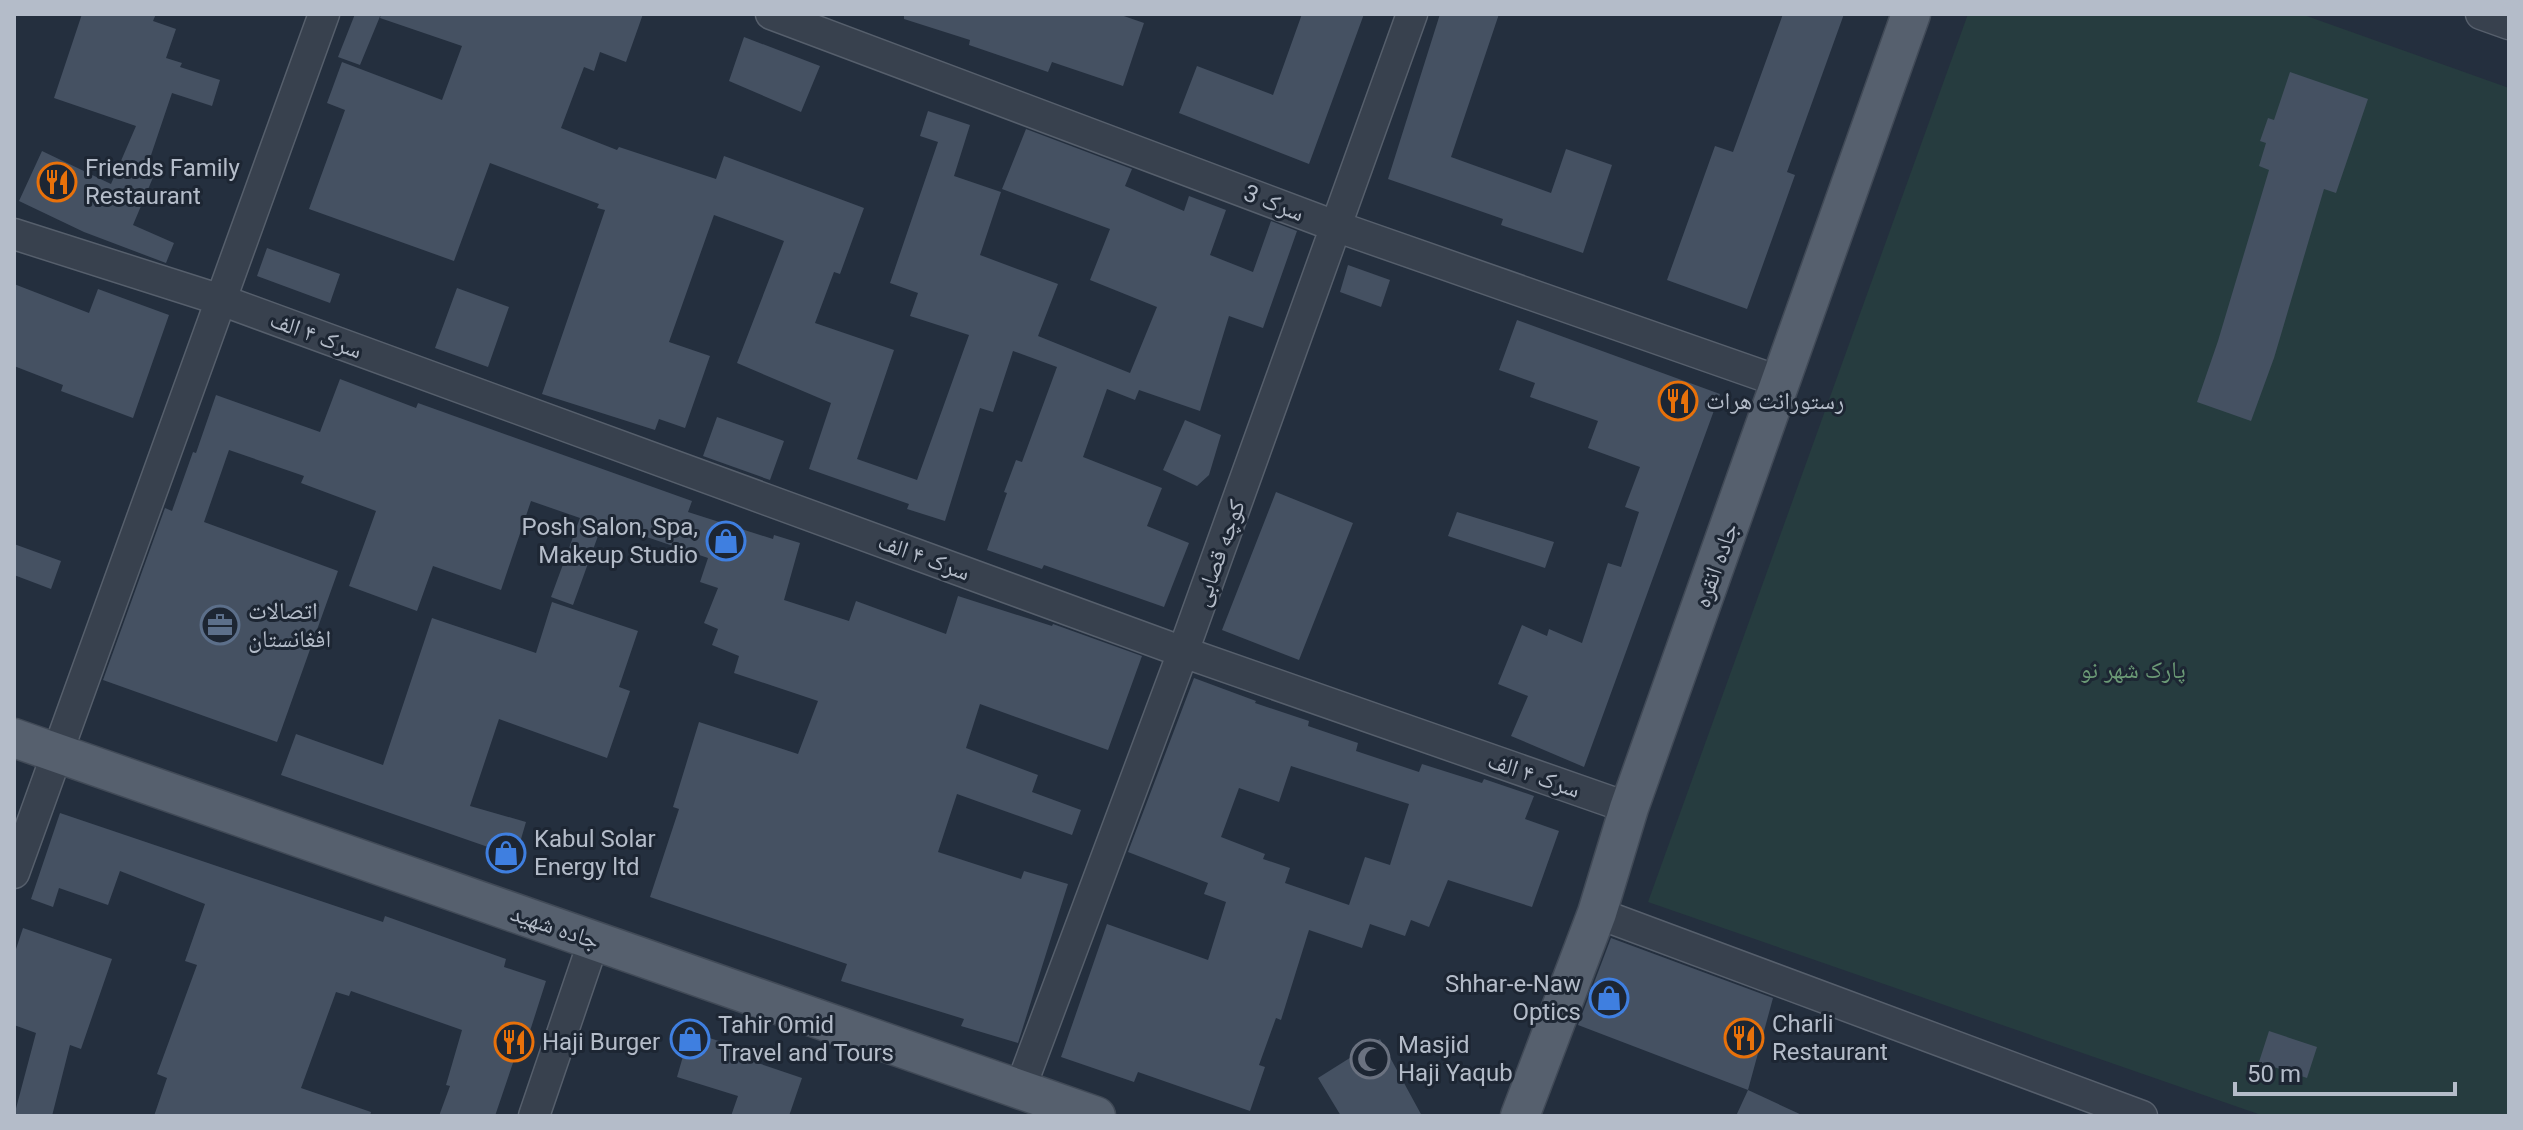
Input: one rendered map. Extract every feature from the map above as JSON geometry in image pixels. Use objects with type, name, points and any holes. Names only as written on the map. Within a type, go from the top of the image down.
[{"type":"main road","name":"جاده انقره","points":[[1520,1116],[1597,913],[1629,808],[1911,14]]},
{"type":"main road","name":"جاده شهید","points":[[14,738],[1096,1116]]},
{"type":"street","points":[[14,873],[324,14]]},
{"type":"street","name":"سرک 3","points":[[771,14],[1335,226],[1781,382]]},
{"type":"street","name":"کوچه قصابی","points":[[1020,1089],[1183,652],[1412,14]]},
{"type":"street","points":[[2481,14],[2509,24]]},
{"type":"street","name":"سرک ۴ الف","points":[[14,234],[221,300],[1183,652],[1629,808]]},
{"type":"street","points":[[1597,913],[2142,1116]]},
{"type":"street","points":[[534,1116],[594,940]]},
{"type":"green space","name":"پارک شهر نو","points":[[1968,14],[2301,14],[2509,88],[2509,1116],[2264,1116],[1648,902]]},
{"type":"building","points":[[82,14],[156,14],[153,21],[176,29],[166,58],[182,63],[180,67],[220,80],[212,106],[172,93],[148,164],[157,168],[133,225],[174,243],[166,263],[84,232],[19,201],[42,151],[111,184],[136,126],[54,98]]},
{"type":"building","points":[[355,14],[381,14],[360,65],[338,57]]},
{"type":"building","points":[[381,14],[643,14],[626,62],[600,52],[594,71],[584,67],[561,128],[617,150],[619,147],[716,179],[724,156],[864,208],[840,274],[834,272],[815,323],[894,350],[857,459],[917,480],[969,335],[910,316],[918,293],[890,283],[938,142],[920,136],[928,111],[970,125],[954,176],[1001,192],[980,255],[1058,284],[1038,336],[1130,373],[1157,307],[1090,280],[1110,229],[1002,189],[1026,129],[1132,169],[1125,186],[1184,211],[1189,196],[1226,210],[1210,255],[1253,272],[1271,221],[1297,231],[1263,328],[1229,316],[1200,411],[1139,390],[1135,400],[1107,389],[1083,457],[1162,488],[1147,526],[1189,543],[1164,607],[1044,565],[1042,569],[987,550],[1016,460],[1022,462],[1057,367],[1013,351],[993,412],[980,408],[945,521],[907,509],[909,504],[809,469],[831,403],[737,363],[784,241],[714,215],[669,342],[710,356],[685,428],[659,419],[655,430],[542,394],[605,210],[597,208],[599,204],[490,163],[454,261],[309,209],[345,110],[327,103],[342,62],[442,100],[462,46],[380,18]]},
{"type":"building","points":[[904,14],[1118,14],[1144,23],[1123,86],[1052,62],[1048,72],[969,45],[970,40],[904,19]]},
{"type":"building","points":[[1302,14],[1364,14],[1309,164],[1179,113],[1197,66],[1273,95]]},
{"type":"building","points":[[1440,14],[1499,14],[1451,157],[1551,193],[1566,149],[1612,165],[1583,253],[1501,225],[1503,219],[1388,179]]},
{"type":"building","points":[[1783,14],[1844,14],[1787,172],[1795,175],[1747,309],[1667,280],[1715,146],[1733,152]]},
{"type":"building","points":[[744,37],[820,66],[801,112],[729,81]]},
{"type":"building","points":[[2290,72],[2368,99],[2336,193],[2324,189],[2274,358],[2251,421],[2197,402],[2269,170],[2259,166],[2266,143],[2260,141],[2268,118],[2274,120]]},
{"type":"building","points":[[267,248],[340,274],[330,303],[257,276]]},
{"type":"building","points":[[1348,265],[1390,280],[1381,307],[1340,292]]},
{"type":"building","points":[[14,284],[89,313],[98,289],[169,315],[133,418],[61,391],[63,385],[14,366]]},
{"type":"building","points":[[457,288],[509,307],[488,367],[435,348]]},
{"type":"building","points":[[1517,320],[1720,394],[1584,767],[1511,736],[1528,696],[1498,684],[1522,625],[1547,636],[1549,629],[1582,643],[1608,563],[1621,567],[1639,512],[1625,507],[1640,467],[1588,448],[1598,421],[1530,397],[1535,383],[1499,370]]},
{"type":"building","points":[[340,379],[416,408],[418,403],[692,501],[688,512],[773,539],[774,535],[800,543],[784,600],[849,621],[856,601],[946,634],[958,596],[1053,624],[1142,656],[1108,750],[980,704],[966,748],[1038,775],[1032,792],[1081,810],[1072,835],[957,794],[938,852],[1021,879],[1024,871],[1068,884],[1018,1043],[961,1026],[964,1019],[841,981],[847,964],[650,897],[679,809],[673,807],[699,722],[798,754],[818,701],[734,673],[739,656],[712,645],[718,629],[704,623],[718,588],[700,582],[708,558],[603,522],[573,605],[551,597],[580,518],[531,501],[501,590],[433,566],[417,611],[349,586],[376,511],[301,483],[304,476],[229,450],[204,522],[338,571],[277,742],[103,680],[165,508],[172,511],[216,395],[320,432]]},
{"type":"building","points":[[717,417],[784,441],[770,480],[703,456]]},
{"type":"building","points":[[1185,420],[1221,435],[1209,475],[1197,486],[1163,470]]},
{"type":"building","points":[[1276,492],[1353,523],[1299,660],[1222,630]]},
{"type":"building","points":[[1457,512],[1554,542],[1545,568],[1448,536]]},
{"type":"building","points":[[14,544],[61,561],[51,589],[14,575]]},
{"type":"building","points":[[552,602],[638,631],[619,687],[630,691],[607,758],[499,719],[470,806],[526,822],[514,863],[486,854],[488,847],[281,775],[296,734],[383,765],[432,618],[536,653]]},
{"type":"building","points":[[1194,678],[1309,721],[1308,726],[1358,743],[1356,751],[1419,772],[1422,764],[1482,783],[1484,779],[1534,796],[1525,819],[1559,831],[1532,907],[1448,880],[1429,927],[1411,920],[1405,936],[1370,924],[1362,948],[1309,930],[1281,1020],[1276,1018],[1259,1065],[1265,1067],[1250,1111],[1138,1072],[1134,1082],[1061,1057],[1107,924],[1208,960],[1226,902],[1204,894],[1208,883],[1128,852]],"holes":[[[1291,766],[1409,804],[1390,865],[1365,857],[1349,905],[1285,883],[1290,868],[1263,859],[1265,854],[1221,837],[1239,788],[1279,802]]]},
{"type":"building","points":[[60,813],[383,922],[385,916],[506,959],[504,967],[546,981],[522,1056],[516,1054],[495,1116],[439,1116],[450,1086],[446,1085],[462,1030],[351,991],[349,996],[336,992],[301,1088],[371,1112],[370,1116],[154,1116],[167,1078],[157,1074],[197,965],[185,961],[205,904],[120,871],[108,905],[59,888],[53,907],[31,899]]},
{"type":"building","points":[[23,928],[112,959],[81,1049],[70,1045],[52,1116],[14,1116],[36,1033],[14,1025],[14,955]]},
{"type":"building","points":[[1611,938],[1773,998],[1748,1090],[1578,1025]]},
{"type":"building","points":[[2269,1031],[2317,1047],[2307,1078],[2259,1062]]},
{"type":"building","points":[[690,1032],[748,1050],[746,1059],[802,1078],[789,1116],[731,1116],[738,1096],[677,1077]]},
{"type":"building","name":"Masjid Haji Yaqub","points":[[1380,1039],[1422,1116],[1341,1116],[1318,1078]]},
{"type":"building","points":[[1748,1090],[1804,1116],[1736,1116]]},
{"type":"place","name":"Friends Family Restaurant","points":[[57,182]]},
{"type":"place","name":"رستورانت هرات","points":[[1678,401]]},
{"type":"place","name":"Posh Salon, Spa, Makeup Studio","points":[[726,541]]},
{"type":"place","name":"اتصالات افغانستان","points":[[220,625]]},
{"type":"place","name":"Kabul Solar Energy ltd","points":[[506,853]]},
{"type":"place","name":"Shhar-e-Naw Optics","points":[[1609,998]]},
{"type":"place","name":"Charli Restaurant","points":[[1744,1038]]},
{"type":"place","name":"Tahir Omid Travel and Tours","points":[[690,1039]]},
{"type":"place","name":"Haji Burger","points":[[514,1042]]},
{"type":"place","name":"Masjid Haji Yaqub","points":[[1370,1059]]}]
